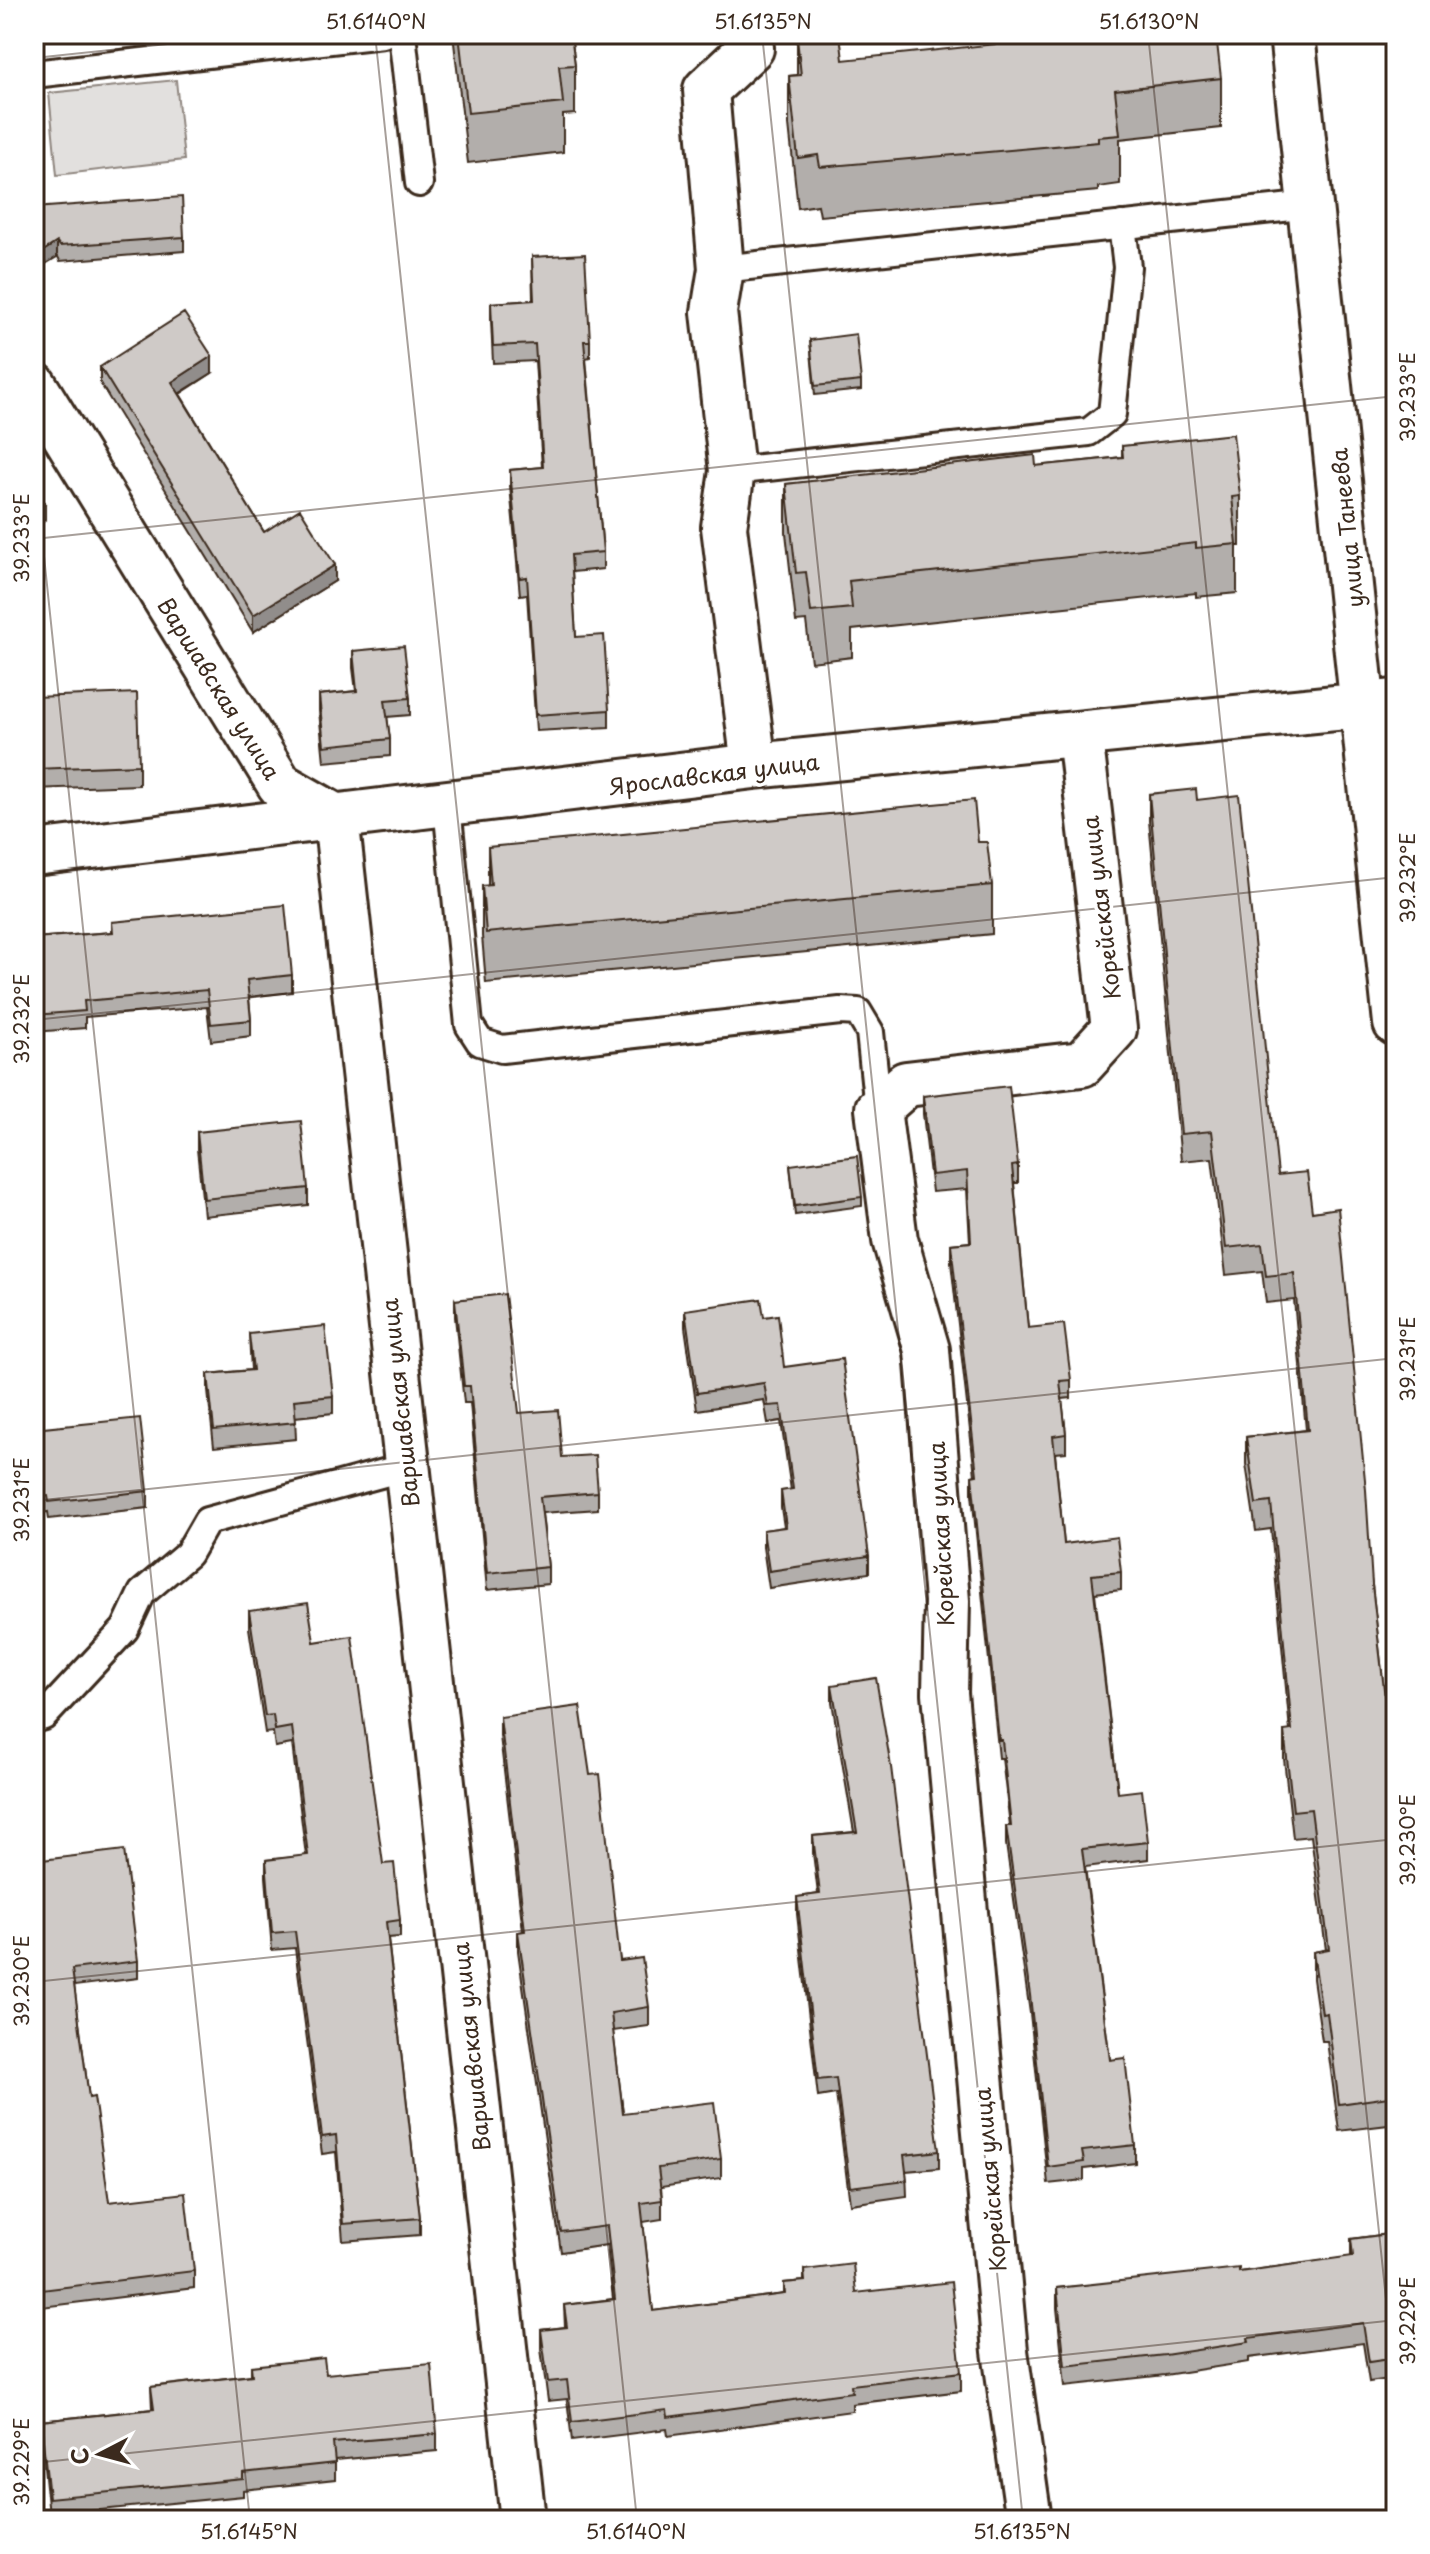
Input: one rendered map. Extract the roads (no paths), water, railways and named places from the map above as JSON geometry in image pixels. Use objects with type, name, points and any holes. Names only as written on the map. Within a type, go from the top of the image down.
[{"type":"street","points":[[749,34],[751,48],[706,90],[721,269],[714,312],[732,471],[724,527],[754,766]]},
{"type":"street","name":"улица Танеева","points":[[1292,34],[1310,205],[1381,704],[1396,1023]]},
{"type":"street","name":"Варшавская улица","points":[[34,385],[280,785],[336,817],[523,2520]]},
{"type":"street","name":"Ярославская улица","points":[[34,853],[447,806],[754,766],[1381,704]]},
{"type":"street","name":"Корейская улица","points":[[1029,2520],[1005,2351],[946,1708],[947,1601],[927,1350],[895,1240],[878,1109],[906,1084],[1082,1064],[1114,1029],[1080,735]]},
{"type":"lane","points":[[34,74],[383,34]]},
{"type":"lane","points":[[402,34],[419,183]]},
{"type":"lane","points":[[721,269],[1310,205]]},
{"type":"lane","points":[[732,471],[1089,432],[1112,414],[1127,267],[1122,225]]},
{"type":"lane","points":[[447,806],[469,1025],[480,1042],[502,1049],[840,1011],[858,1012],[870,1032],[878,1109]]},
{"type":"lane","points":[[34,1719],[44,1716],[125,1629],[142,1593],[188,1554],[207,1521],[406,1467]]}]
